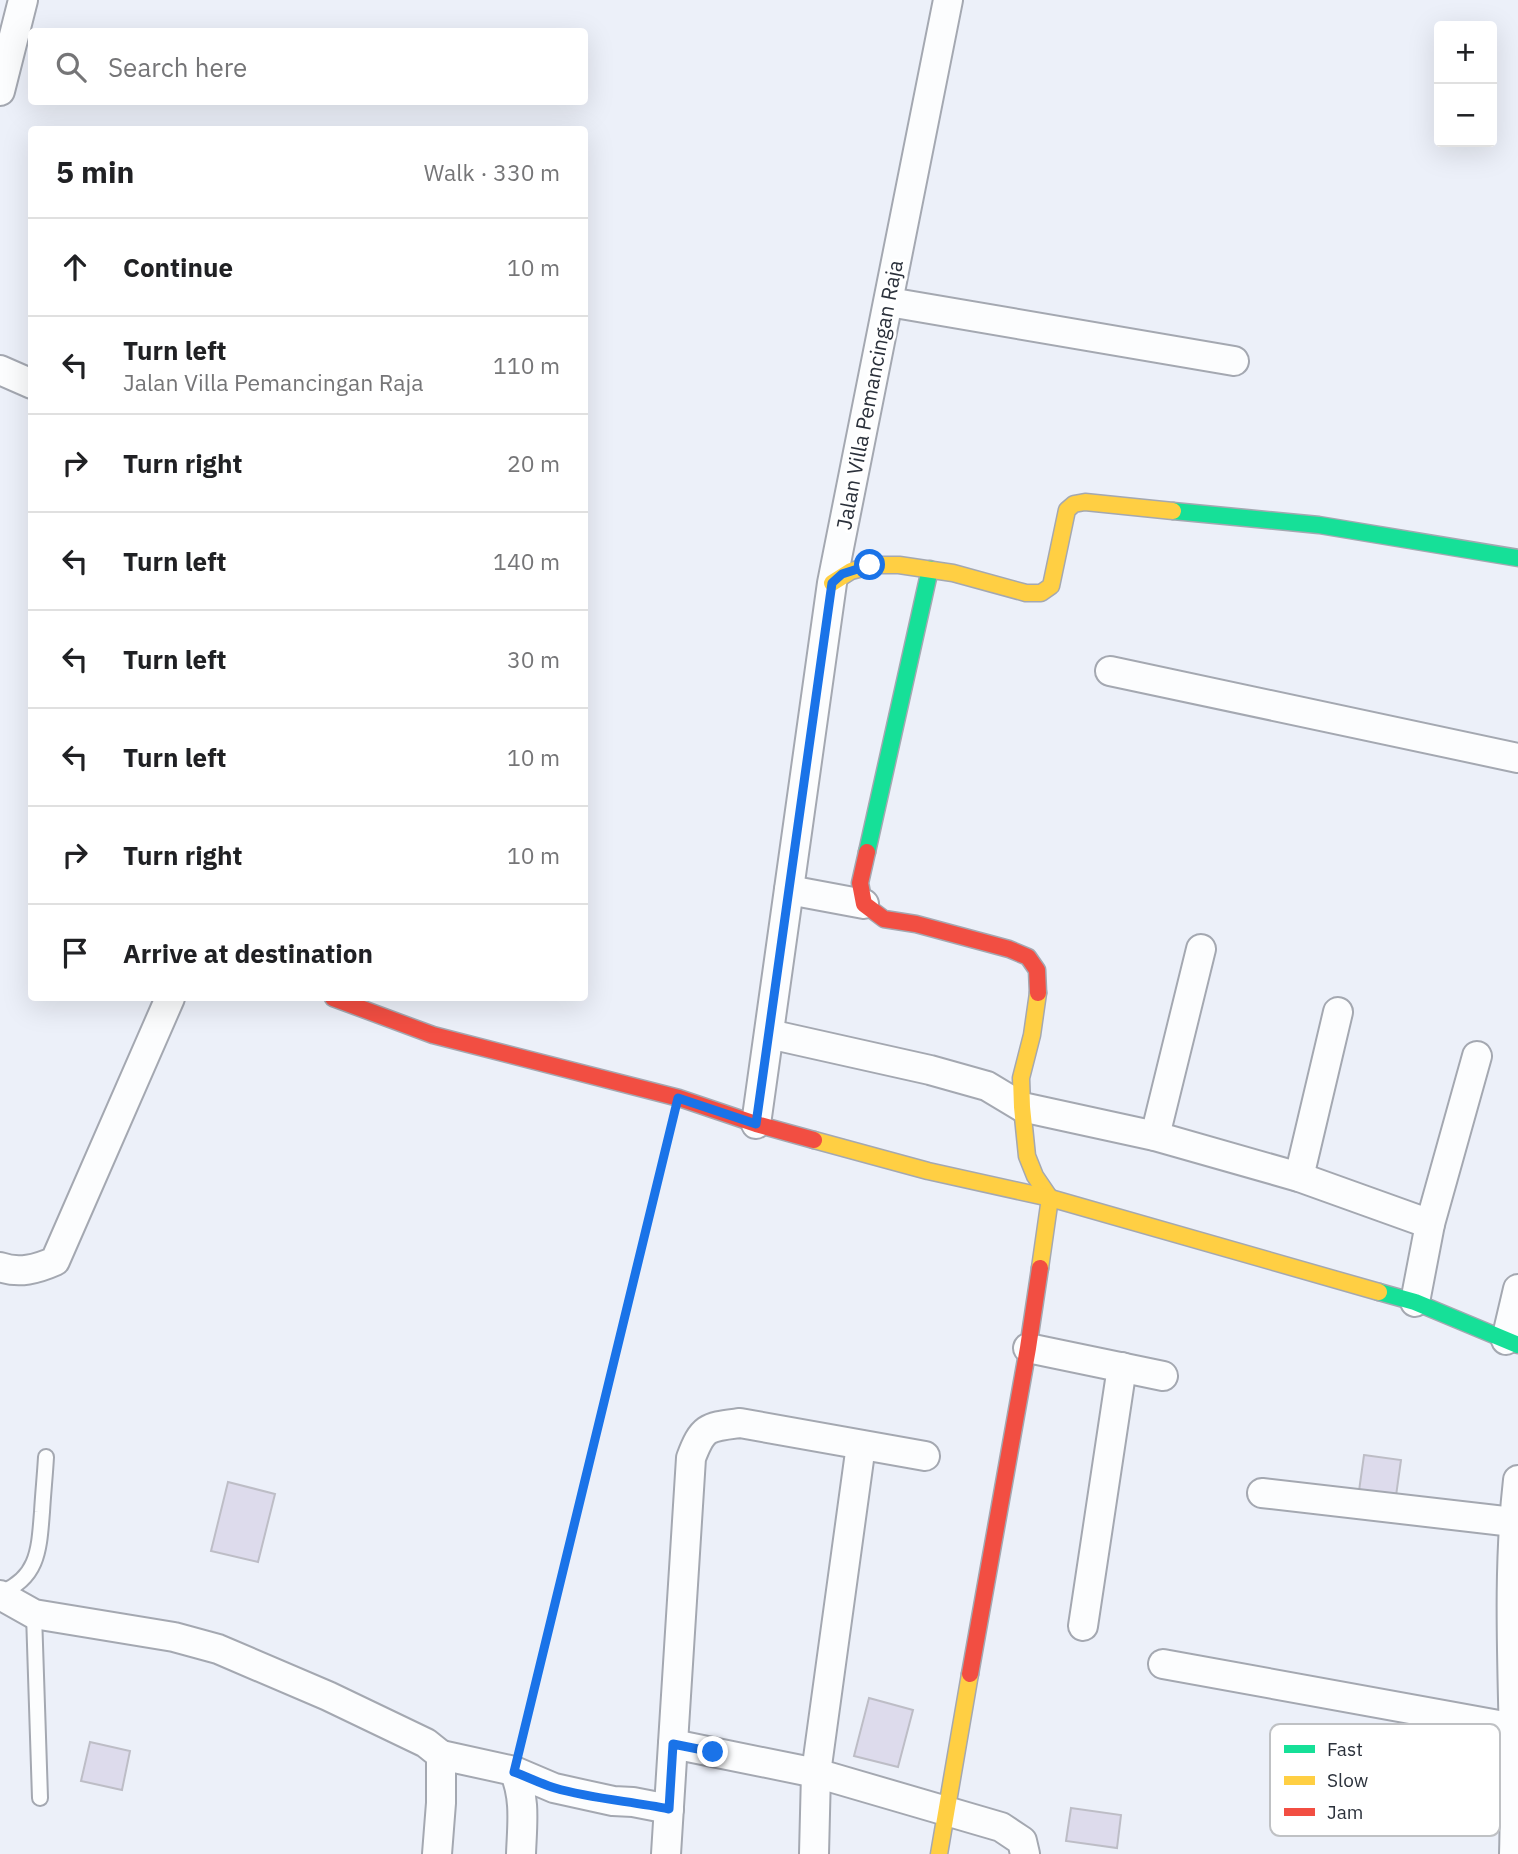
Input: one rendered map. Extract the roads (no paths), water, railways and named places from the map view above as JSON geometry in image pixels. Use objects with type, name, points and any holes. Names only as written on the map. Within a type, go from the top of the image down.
[{"type":"street","points":[[0,91],[23,0]]},
{"type":"street","name":"Jalan Villa Pemancingan Raja","points":[[756,1124],[832,583],[948,0]]},
{"type":"street","points":[[889,302],[1234,361]]},
{"type":"street","points":[[0,370],[28,382]]},
{"type":"street","points":[[832,583],[842,574],[870,565],[930,569],[1026,593],[1041,593],[1051,586],[1067,510],[1074,503],[1085,502],[1319,525],[1518,558]]},
{"type":"street","points":[[864,904],[860,883],[930,569]]},
{"type":"street","points":[[1110,671],[1518,758]]},
{"type":"street","points":[[789,890],[864,904],[884,919],[1009,949],[1028,957],[1037,970],[1038,996],[1021,1078],[1022,1107],[1027,1156],[1035,1176],[1050,1198],[1028,1348],[939,1854]]},
{"type":"street","points":[[1155,1136],[1201,949]]},
{"type":"street","points":[[0,1266],[10,1271],[39,1269],[55,1261],[169,1001]]},
{"type":"street","points":[[341,1001],[433,1035],[678,1098],[756,1124],[928,1171],[1050,1198],[1415,1302],[1512,1342],[1518,1289]]},
{"type":"street","points":[[1299,1177],[1338,1012]]},
{"type":"street","points":[[769,1034],[930,1070],[987,1086],[1022,1107],[1155,1136],[1299,1177],[1430,1224]]},
{"type":"street","points":[[1415,1302],[1430,1224],[1477,1056]]},
{"type":"street","points":[[1028,1348],[1163,1376]]},
{"type":"street","points":[[1083,1626],[1122,1367]]},
{"type":"street","points":[[666,1854],[691,1458],[699,1436],[714,1427],[740,1423],[925,1456]]},
{"type":"street","points":[[814,1854],[816,1773],[861,1445]]},
{"type":"street","points":[[1514,1854],[1515,1541],[1518,1479]]},
{"type":"street","points":[[1262,1493],[1515,1541]]},
{"type":"street","points":[[0,1594],[34,1614],[174,1637],[218,1649],[328,1696],[426,1743],[441,1755],[514,1772],[554,1788],[613,1801],[633,1801],[669,1809]]},
{"type":"street","points":[[1163,1664],[1493,1724]]},
{"type":"street","points":[[1500,1725],[1515,1728]]},
{"type":"street","points":[[673,1744],[816,1773],[1000,1827],[1022,1840],[1025,1854]]},
{"type":"street","points":[[437,1854],[441,1755]]},
{"type":"street","points":[[514,1772],[521,1786],[523,1802],[521,1854]]},
{"type":"lane","points":[[0,1594],[14,1588],[30,1571],[39,1554],[46,1457]]},
{"type":"lane","points":[[34,1614],[40,1798]]}]
